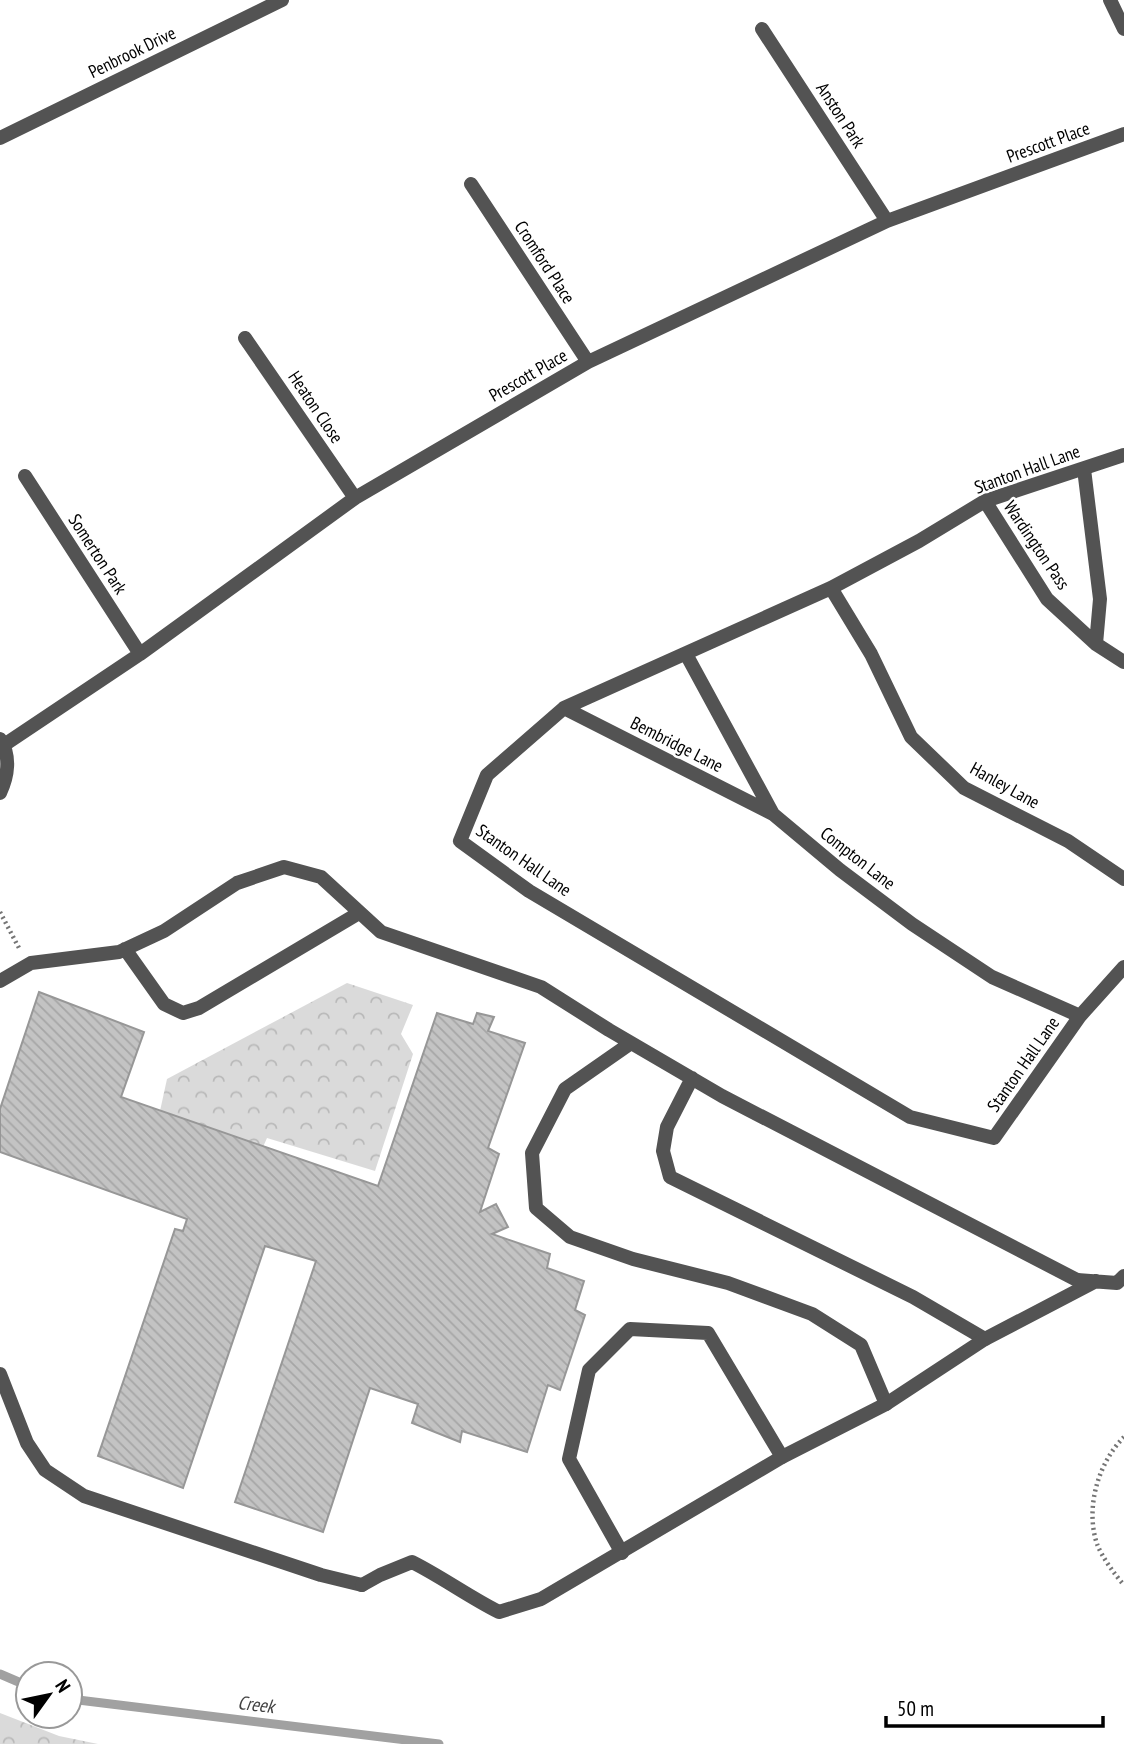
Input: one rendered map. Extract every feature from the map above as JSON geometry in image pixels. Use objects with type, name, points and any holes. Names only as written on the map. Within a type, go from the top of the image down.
[{"type":"street","name":"Penbrook Drive","points":[[0,138],[282,0]]},
{"type":"street","points":[[1110,0],[1124,29]]},
{"type":"street","name":"Anston Park","points":[[762,29],[887,221]]},
{"type":"street","name":"Prescott Place","points":[[0,793],[6,781],[8,763],[2,742],[140,653],[355,498],[588,362],[887,221],[1124,134]]},
{"type":"street","name":"Cromford Place","points":[[471,184],[588,362]]},
{"type":"street","name":"Heaton Close","points":[[245,338],[355,498]]},
{"type":"street","name":"Stanton Hall Lane","points":[[1124,456],[985,501],[919,541],[831,588],[564,708],[487,775],[460,841],[529,891],[910,1117],[994,1138],[1080,1016],[1124,967]]},
{"type":"street","points":[[1084,468],[1100,599],[1096,644]]},
{"type":"street","name":"Somerton Park","points":[[25,476],[140,653]]},
{"type":"street","name":"Wardington Pass","points":[[985,501],[1047,599],[1096,644],[1124,662]]},
{"type":"street","name":"Hanley Lane","points":[[831,588],[871,654],[911,737],[964,788],[1068,841],[1124,879]]},
{"type":"street","name":"Compton Lane","points":[[686,654],[773,814],[840,870],[912,924],[992,977],[1080,1016]]},
{"type":"street","name":"Bembridge Lane","points":[[564,708],[773,814]]},
{"type":"street","points":[[0,981],[28,965],[119,952],[164,931],[237,883],[284,867],[321,877],[381,932],[541,987],[691,1078],[1077,1280],[1117,1283],[1124,1276]]},
{"type":"street","points":[[125,949],[164,1004],[184,1013],[199,1008],[359,914]]},
{"type":"street","points":[[631,1043],[565,1089],[532,1153],[536,1208],[570,1237],[633,1259],[728,1283],[812,1314],[861,1345],[886,1404]]},
{"type":"street","points":[[691,1078],[667,1127],[663,1151],[670,1177],[913,1297],[985,1339]]},
{"type":"street","points":[[0,1374],[27,1443],[46,1470],[83,1496],[321,1575],[362,1585],[412,1562],[499,1612],[541,1599],[782,1457],[886,1404],[985,1339],[1096,1281]]},
{"type":"street","points":[[622,1553],[569,1459],[589,1370],[630,1329],[708,1333],[782,1457]]},
{"type":"path","points":[[0,912],[28,965]]},
{"type":"path","points":[[1124,1437],[1100,1472],[1092,1504],[1097,1544],[1124,1586]]},
{"type":"green space","points":[[347,983],[413,1005],[401,1034],[413,1054],[375,1171],[267,1138],[263,1147],[160,1111],[167,1079]]},
{"type":"green space","points":[[0,1713],[14,1718],[14,1730],[44,1730],[98,1744],[0,1744]]},
{"type":"building","points":[[39,992],[144,1032],[121,1097],[378,1186],[437,1013],[473,1024],[477,1013],[494,1017],[488,1031],[525,1043],[488,1148],[499,1154],[480,1212],[496,1204],[508,1227],[492,1234],[550,1254],[547,1268],[584,1281],[575,1310],[585,1315],[560,1390],[548,1385],[527,1452],[462,1431],[460,1442],[412,1423],[418,1404],[370,1388],[323,1532],[235,1502],[316,1261],[265,1246],[183,1488],[98,1456],[175,1229],[183,1231],[187,1219],[0,1152],[0,1109]]},
{"type":"waterway","name":"Creek","points":[[0,1674],[14,1680]]},
{"type":"waterway","name":"Creek","points":[[84,1701],[439,1744]]}]
